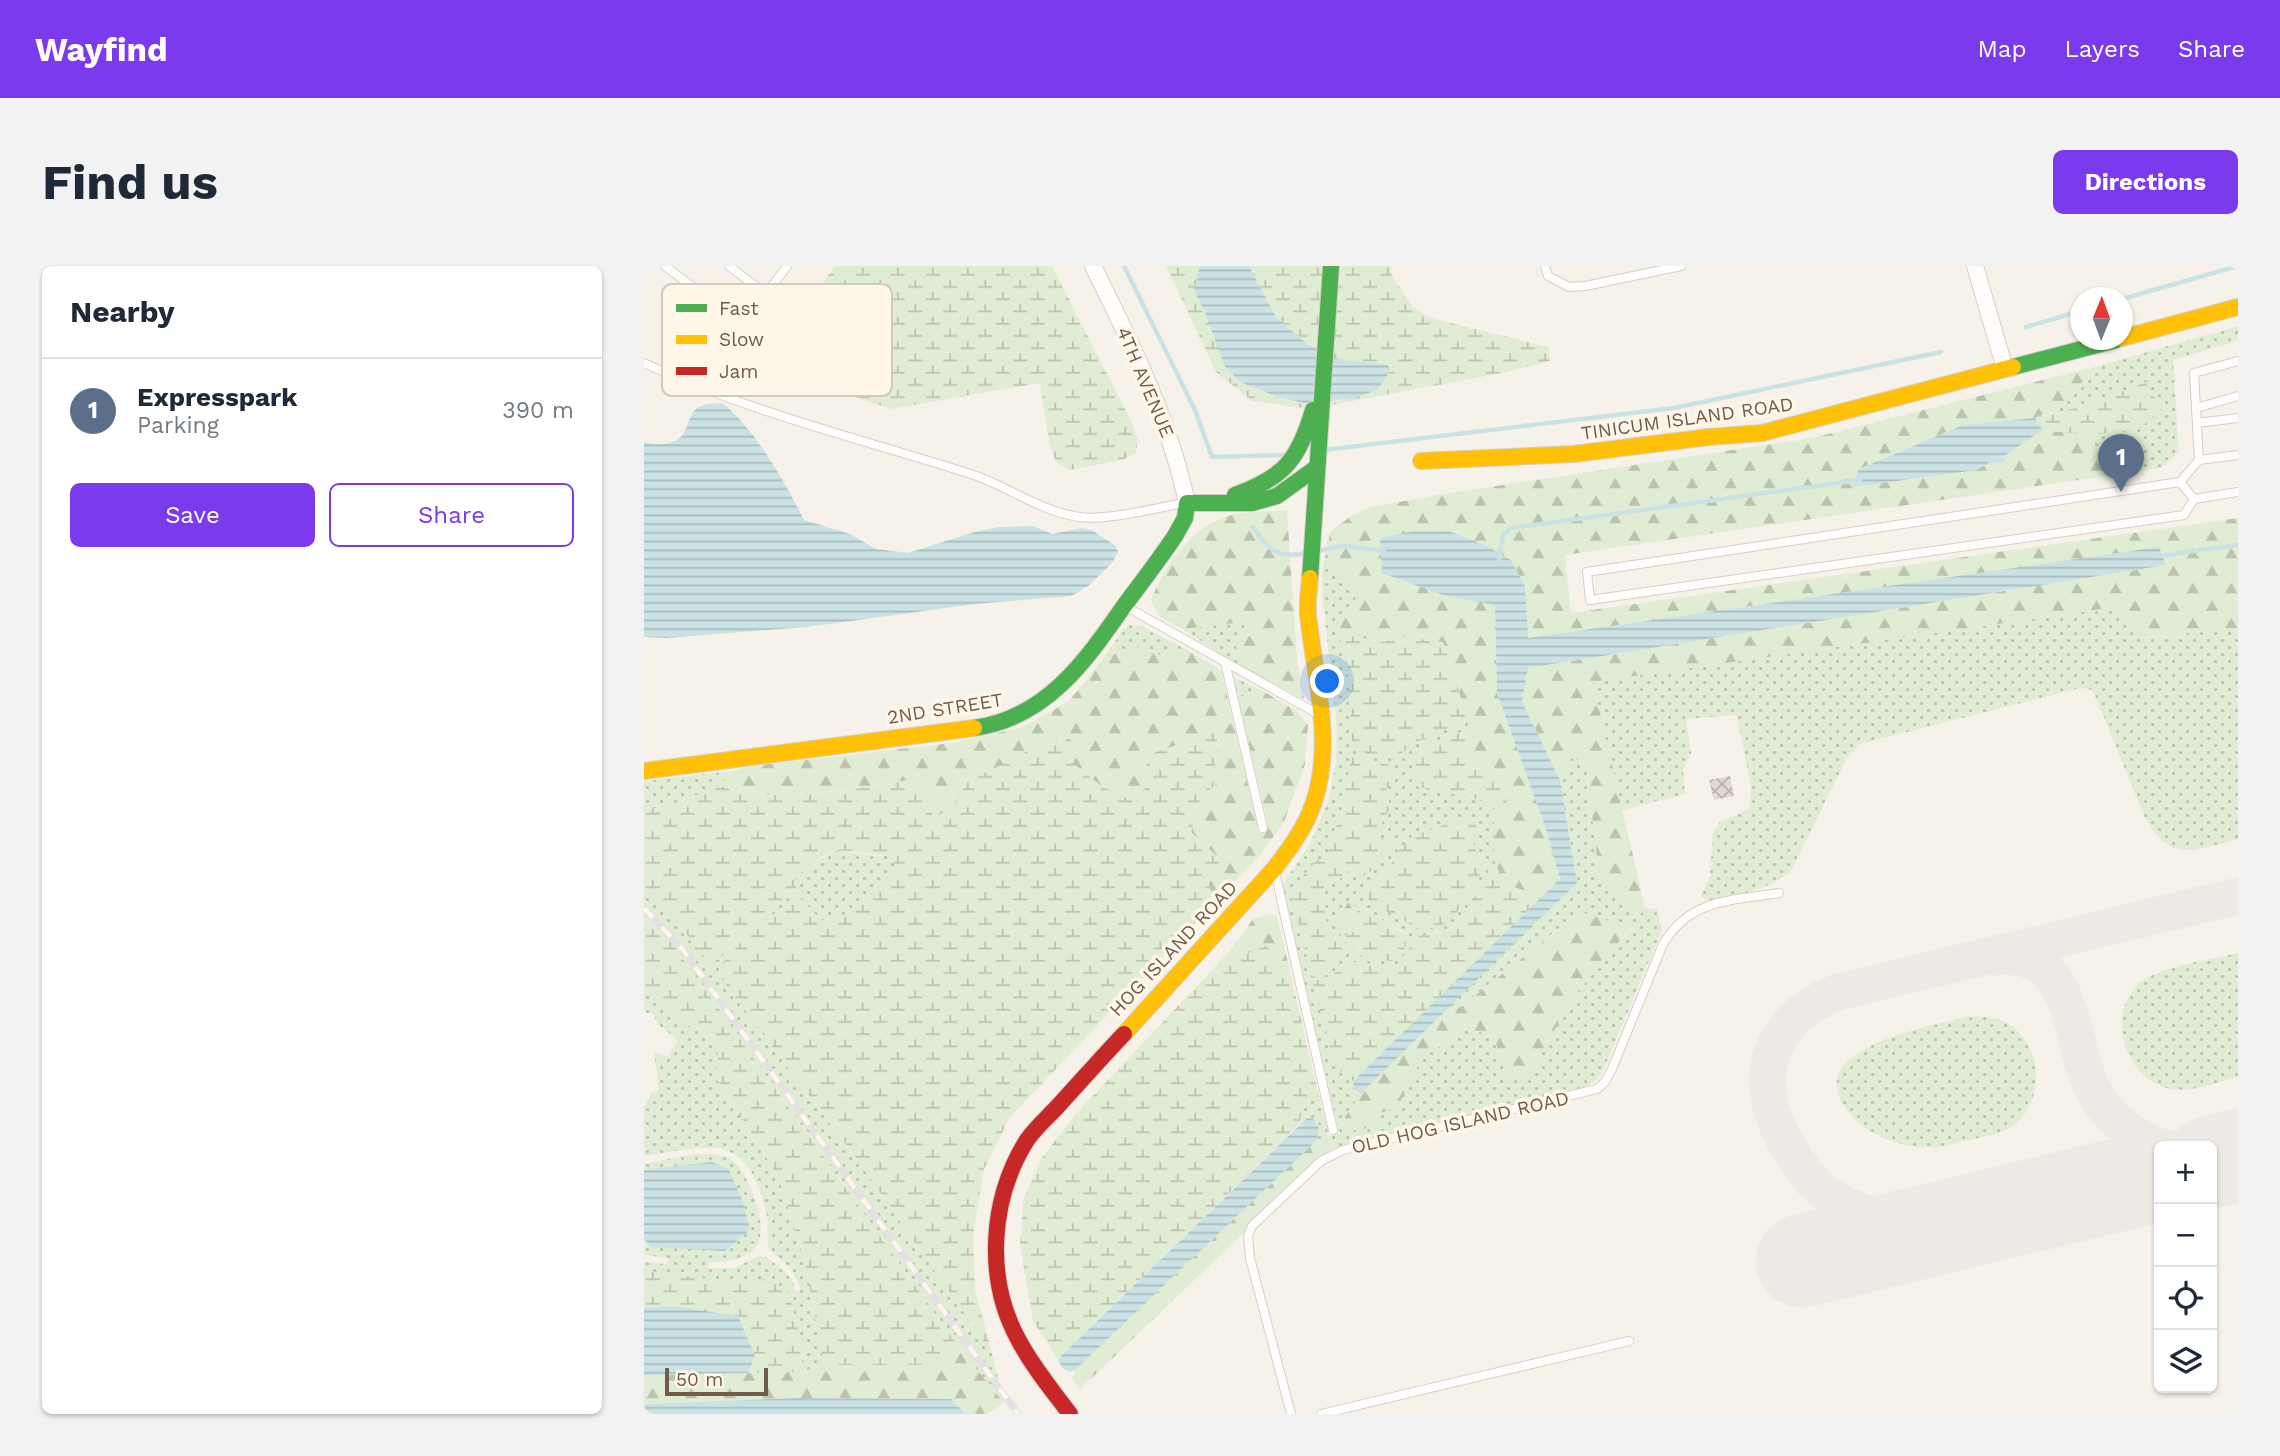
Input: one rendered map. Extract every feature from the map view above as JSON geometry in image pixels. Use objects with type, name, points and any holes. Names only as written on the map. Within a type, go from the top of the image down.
[{"type":"street","name":"4TH AVENUE","points":[[1093,266],[1161,411],[1179,466],[1187,503]]},
{"type":"street","points":[[1187,503],[1217,501],[1266,483],[1286,467],[1300,444],[1311,418],[1325,359],[1331,266]]},
{"type":"street","points":[[1975,266],[2006,369]]},
{"type":"street","points":[[2133,335],[2238,307]]},
{"type":"street","name":"TINICUM ISLAND ROAD","points":[[1421,461],[1574,454],[1762,433],[2078,350]]},
{"type":"street","name":"HOG ISLAND ROAD","points":[[1070,1414],[1018,1339],[1003,1302],[995,1246],[999,1212],[1011,1170],[1028,1139],[1274,869],[1302,828],[1314,801],[1322,765],[1322,716],[1308,612],[1325,359]]},
{"type":"street","points":[[1217,501],[1224,504],[1252,503],[1276,496],[1316,464]]},
{"type":"street","name":"2ND STREET","points":[[644,771],[1008,721],[1043,702],[1064,686],[1102,639],[1182,526],[1187,503]]},
{"type":"lane","points":[[665,266],[689,284]]},
{"type":"lane","points":[[729,266],[753,284]]},
{"type":"lane","points":[[774,284],[787,266]]},
{"type":"lane","points":[[1545,266],[1548,276],[1569,287],[1681,266]]},
{"type":"lane","points":[[2199,460],[2194,373],[2238,361]]},
{"type":"lane","points":[[644,363],[662,372]]},
{"type":"lane","points":[[721,396],[975,476],[1045,509],[1081,518],[1187,503]]},
{"type":"lane","points":[[2196,408],[2238,396]]},
{"type":"lane","points":[[2197,423],[2238,418]]},
{"type":"lane","points":[[2238,455],[2199,460],[2180,482],[1587,572],[1590,600],[2184,515],[2194,499],[2238,492]]},
{"type":"lane","points":[[2180,482],[2194,499]]},
{"type":"lane","points":[[1125,606],[1322,716]]},
{"type":"lane","points":[[1225,662],[1263,828]]},
{"type":"lane","points":[[1274,869],[1334,1130]]},
{"type":"lane","name":"OLD HOG ISLAND ROAD","points":[[1291,1414],[1250,1258],[1248,1236],[1252,1226],[1331,1154],[1597,1088],[1605,1082],[1612,1069],[1664,944],[1674,927],[1705,906],[1779,893]]},
{"type":"lane","points":[[1321,1414],[1629,1341]]},
{"type":"green space","points":[[835,266],[1052,266],[1131,421],[1138,439],[1136,453],[1122,460],[1070,470],[1056,462],[1049,442],[1040,383],[891,409],[852,396],[892,396],[892,284],[822,284]]},
{"type":"green space","points":[[1166,266],[1200,266],[1194,292],[1240,382],[1290,401],[1325,403],[1377,390],[1387,364],[1341,360],[1308,345],[1276,317],[1249,266],[1391,266],[1391,274],[1412,306],[1430,318],[1549,347],[1550,361],[1497,374],[1310,409],[1252,401],[1216,372]]},
{"type":"green space","points":[[2238,326],[2238,341],[2173,360],[2179,452],[2161,468],[2106,476],[2091,435],[2139,429],[2160,410],[2146,382],[2087,405],[2035,418],[2071,399],[2091,368]]},
{"type":"green space","points":[[2091,368],[2071,399],[2035,418],[1963,425],[1859,469],[1976,470],[2009,453],[2042,430],[2091,435],[2106,476],[1565,555],[1571,613],[2238,518],[2238,628],[2148,637],[2115,607],[1593,682],[1645,908],[1639,916],[1599,876],[1586,762],[1571,758],[1560,780],[1522,702],[1528,668],[2166,565],[2159,548],[1527,638],[1525,586],[1443,595],[1495,604],[1497,693],[1547,832],[1560,879],[1543,896],[1503,884],[1494,859],[1494,807],[1510,799],[1502,773],[1474,768],[1467,748],[1468,720],[1405,637],[1383,642],[1350,636],[1341,643],[1337,629],[1360,591],[1333,570],[1329,535],[1350,517],[1370,507],[1812,438]]},
{"type":"green space","points":[[2146,382],[2161,410],[2139,429],[2091,435],[2042,430],[2035,418],[2087,405]]},
{"type":"green space","points":[[1287,510],[1297,660],[1304,699],[1241,667],[1235,656],[1237,641],[1256,626],[1252,621],[1182,629],[1160,617],[1151,601],[1171,562],[1202,529],[1235,514]]},
{"type":"green space","points":[[1329,535],[1333,570],[1360,591],[1337,629],[1348,665],[1352,749],[1395,758],[1417,742],[1468,720],[1468,730],[1436,741],[1444,794],[1461,793],[1494,807],[1494,859],[1479,893],[1449,930],[1419,936],[1396,966],[1349,962],[1332,975],[1336,1067],[1353,1081],[1354,1090],[1361,1093],[1345,1117],[1377,1114],[1397,1107],[1422,1058],[1466,1029],[1493,1035],[1509,1080],[1530,1075],[1571,1000],[1631,928],[1579,912],[1461,1007],[1447,1009],[1577,883],[1560,780],[1571,758],[1586,762],[1599,876],[1639,916],[1645,908],[1657,909],[1662,930],[1602,1073],[1593,1083],[1579,1090],[1333,1148],[1329,1136],[1339,1133],[1282,885],[1310,844],[1328,802],[1336,762],[1337,730],[1322,572]],"holes":[[[1352,755],[1397,773],[1386,790],[1390,808],[1375,836],[1393,843],[1358,880],[1356,864],[1338,881],[1323,886],[1327,929],[1317,860],[1328,857],[1328,846],[1341,813]],[[1439,827],[1369,901],[1371,882],[1387,872],[1412,836]],[[1362,908],[1407,934],[1336,921]]]},
{"type":"green space","points":[[2115,607],[2148,637],[2238,628],[2238,839],[2185,850],[2164,842],[2145,818],[2094,693],[2080,688],[1860,744],[1847,758],[1791,871],[1762,888],[1741,894],[1708,901],[1701,896],[1710,876],[1713,832],[1720,822],[1749,809],[1751,789],[1737,715],[1686,719],[1691,753],[1683,770],[1685,794],[1622,810],[1592,682]]},
{"type":"green space","points":[[1252,621],[1256,626],[1241,667],[1182,629]]},
{"type":"green space","points":[[1129,625],[1142,626],[1187,650],[1160,655],[1135,646],[1103,659]]},
{"type":"green space","points":[[1350,636],[1383,642],[1405,637],[1443,642],[1468,720],[1417,742],[1395,758],[1352,750],[1348,666],[1341,643]]},
{"type":"green space","points":[[1135,646],[1160,655],[1187,650],[1221,670],[1258,828],[1268,824],[1238,698],[1261,690],[1297,711],[1308,725],[1305,764],[1284,822],[1261,854],[1214,903],[1207,879],[1221,860],[1191,832],[1201,797],[1219,782],[1215,762],[1218,731],[1129,799],[1100,785],[1070,761],[1070,737],[967,782],[951,811],[933,816],[918,779],[791,795],[742,792],[720,786],[731,771],[750,766],[952,743],[1023,727],[1069,701],[1103,659]]},
{"type":"green space","points":[[1233,677],[1261,690],[1238,698]]},
{"type":"green space","points":[[1218,730],[1215,762],[1219,782],[1201,797],[1191,832],[1221,860],[1207,879],[1214,903],[1010,1117],[984,1169],[973,1235],[975,1290],[992,1353],[856,1158],[717,973],[743,940],[799,896],[821,920],[839,919],[882,883],[896,866],[890,855],[845,851],[821,857],[795,878],[797,892],[754,921],[727,949],[714,969],[681,927],[644,892],[644,806],[659,809],[720,786],[742,792],[791,795],[918,779],[933,816],[951,810],[967,782],[1028,751],[1071,737],[1070,761],[1100,785],[1129,799],[1145,788],[1148,755]]},
{"type":"green space","points":[[1468,730],[1467,748],[1474,768],[1502,773],[1510,800],[1494,807],[1461,793],[1444,794],[1419,787],[1412,766],[1417,752],[1436,741]]},
{"type":"green space","points":[[1352,755],[1389,765],[1397,772],[1386,790],[1390,808],[1375,836],[1393,842],[1378,864],[1357,881],[1355,864],[1338,881],[1324,886],[1327,929],[1347,954],[1331,970],[1312,977],[1290,891],[1317,860],[1328,857],[1328,846],[1341,813]]},
{"type":"green space","points":[[731,771],[720,786],[659,809],[644,806],[644,781]]},
{"type":"green space","points":[[1467,815],[1478,828],[1473,847],[1483,859],[1478,883],[1461,908],[1441,927],[1419,929],[1369,901],[1366,890],[1371,882],[1387,872],[1399,850],[1412,836]]},
{"type":"green space","points":[[837,850],[875,856],[890,855],[896,866],[882,883],[839,919],[821,920],[798,897],[717,973],[856,1158],[992,1353],[1004,1403],[958,1346],[672,943],[644,916],[644,892],[681,927],[714,968],[727,949],[754,921],[797,892],[795,878],[809,865]]},
{"type":"green space","points":[[1494,859],[1503,884],[1543,896],[1353,1081],[1336,1067],[1312,982],[1332,975],[1349,962],[1396,966],[1419,936],[1450,930],[1478,893]]},
{"type":"green space","points":[[1348,903],[1362,908],[1358,911],[1358,930],[1341,937],[1336,921]]},
{"type":"green space","points":[[1362,908],[1407,935],[1405,948],[1392,961],[1361,956],[1341,937],[1358,930],[1358,911]]},
{"type":"green space","points":[[1580,912],[1631,927],[1571,1000],[1530,1075],[1509,1080],[1493,1035],[1466,1029],[1422,1058],[1397,1108],[1377,1114],[1377,1126],[1347,1132],[1345,1117],[1361,1093],[1447,1009],[1461,1007]]},
{"type":"green space","points":[[1268,914],[1277,916],[1295,993],[1282,977],[1258,960],[1229,952],[1253,919]]},
{"type":"green space","points":[[644,916],[672,943],[958,1346],[942,1365],[824,1365],[805,1262],[778,1176],[717,1080],[718,1046],[713,1035],[687,1025],[644,986]]},
{"type":"green space","points":[[1267,945],[1282,975],[1295,993],[1317,1088],[1303,1107],[1299,1125],[1058,1359],[1033,1321],[1020,1246],[1023,1201],[1041,1159],[1074,1116],[1229,952],[1246,954]]},
{"type":"green space","points":[[2238,953],[2238,1077],[2187,1090],[2170,1089],[2153,1082],[2140,1071],[2130,1057],[2124,1041],[2124,1007],[2132,992],[2145,979],[2164,970]]},
{"type":"green space","points":[[644,986],[687,1025],[713,1035],[718,1046],[717,1080],[778,1176],[805,1262],[824,1365],[801,1372],[803,1349],[766,1279],[738,1283],[644,1272],[644,1262],[667,1264],[668,1258],[644,1255],[644,1164],[681,1156],[720,1155],[733,1161],[746,1178],[757,1203],[761,1230],[759,1241],[749,1253],[733,1260],[709,1262],[708,1268],[734,1268],[759,1256],[766,1257],[793,1280],[795,1292],[801,1290],[792,1272],[769,1249],[767,1216],[759,1189],[750,1169],[738,1157],[725,1150],[709,1148],[644,1156],[644,1108],[651,1093],[659,1090],[654,1052],[667,1057],[678,1040],[659,1025],[652,1013],[644,1010]]},
{"type":"green space","points":[[1966,1017],[2003,1021],[2026,1041],[2033,1055],[2036,1085],[2032,1100],[2025,1114],[2014,1125],[2004,1131],[1946,1146],[1922,1147],[1897,1143],[1879,1136],[1849,1114],[1837,1085],[1842,1068],[1856,1054],[1902,1034]]},
{"type":"green space","points":[[1317,1088],[1329,1136],[1317,1140],[1318,1123],[1307,1119],[1299,1125],[1303,1107]]},
{"type":"green space","points":[[1329,1136],[1333,1148],[1080,1389],[1072,1379],[1076,1369],[1317,1140]]},
{"type":"green space","points":[[644,1272],[738,1283],[766,1279],[788,1290],[803,1349],[801,1372],[748,1373],[755,1356],[672,1306],[644,1308]]},
{"type":"green space","points":[[958,1346],[1004,1403],[987,1414],[966,1414],[951,1399],[797,1398],[644,1404],[644,1375],[801,1372],[824,1365],[942,1365]]},
{"type":"water","points":[[1200,266],[1249,266],[1276,317],[1308,345],[1341,360],[1387,364],[1389,373],[1377,390],[1354,398],[1308,404],[1280,398],[1240,382],[1224,365],[1206,315],[1194,291]]},
{"type":"water","points":[[722,403],[757,441],[779,473],[804,520],[850,534],[876,549],[908,553],[998,527],[1033,526],[1052,534],[1082,528],[1093,531],[1116,546],[1118,552],[1112,563],[1087,587],[1071,596],[975,604],[807,627],[666,638],[644,637],[644,442],[663,444],[675,441],[684,433],[697,409],[704,405]]},
{"type":"water","points":[[2035,418],[2042,430],[2009,453],[1976,470],[1852,487],[1859,469],[1963,425]]},
{"type":"water","points":[[1414,531],[1448,531],[1485,545],[1511,560],[1525,586],[1528,638],[2159,547],[2166,565],[1528,668],[1522,702],[1560,780],[1577,883],[1361,1093],[1354,1090],[1353,1081],[1560,879],[1547,832],[1497,693],[1495,605],[1443,595],[1382,573],[1380,538]]},
{"type":"water","points":[[1307,1118],[1313,1119],[1317,1124],[1317,1140],[1076,1369],[1070,1372],[1062,1368],[1058,1359]]},
{"type":"water","points":[[712,1162],[729,1170],[743,1202],[750,1230],[725,1251],[651,1247],[644,1239],[644,1170]]},
{"type":"water","points":[[672,1306],[738,1316],[755,1356],[748,1373],[644,1375],[644,1308]]},
{"type":"water","points":[[797,1398],[951,1399],[966,1414],[644,1414],[644,1404]]},
{"type":"building","points":[[1730,776],[1734,796],[1714,800],[1709,780]]},
{"type":"waterway","points":[[1124,266],[1195,410],[1212,457],[1284,455]]},
{"type":"waterway","points":[[2133,296],[2238,266]]},
{"type":"waterway","points":[[2026,327],[2070,314]]},
{"type":"waterway","points":[[1324,450],[1674,408],[1941,352]]},
{"type":"waterway","points":[[1990,461],[2003,460]]},
{"type":"waterway","points":[[1499,559],[1503,535],[1512,528],[1860,480]]},
{"type":"waterway","points":[[1253,527],[1275,551],[1288,555],[1306,553]]},
{"type":"waterway","points":[[2159,556],[2238,545]]},
{"type":"waterway","points":[[1318,551],[1343,546],[1385,551]]},
{"type":"taxiway","points":[[1939,1228],[1895,1221],[1852,1208],[1821,1189],[1803,1170],[1779,1128],[1770,1104],[1768,1081],[1770,1059],[1779,1039],[1793,1021],[1812,1005],[1838,992],[2238,896]]},
{"type":"taxiway","points":[[1997,957],[2023,958],[2042,967],[2056,982],[2066,1001],[2092,1088],[2120,1124],[2154,1145]]},
{"type":"taxiway","points":[[2217,1155],[2238,1153]]},
{"type":"runway","points":[[2217,1161],[2238,1155]]},
{"type":"runway","points":[[1802,1261],[2154,1176]]},
{"type":"railway","points":[[644,908],[683,950],[1018,1414]]},
{"type":"traffic: fast","points":[[1310,578],[1331,266]]},
{"type":"traffic: fast","points":[[2013,367],[2078,350]]},
{"type":"traffic: fast","points":[[1235,495],[1266,481],[1287,465],[1295,455],[1313,410]]},
{"type":"traffic: fast","points":[[974,728],[1022,713],[1043,700],[1078,667],[1175,536],[1185,518],[1187,503],[1252,503],[1277,496],[1316,468]]},
{"type":"traffic: slow","points":[[2133,335],[2238,307]]},
{"type":"traffic: slow","points":[[1421,461],[1574,454],[1762,433],[2013,367]]},
{"type":"traffic: slow","points":[[1124,1034],[1274,869],[1309,815],[1322,766],[1323,741],[1308,615],[1310,578]]},
{"type":"traffic: slow","points":[[644,771],[974,728]]},
{"type":"traffic: jam","points":[[1070,1414],[1042,1378],[1007,1315],[997,1265],[999,1213],[1005,1187],[1027,1140],[1124,1034]]},
{"type":"place","name":"Expresspark","points":[[2121,492]]}]
